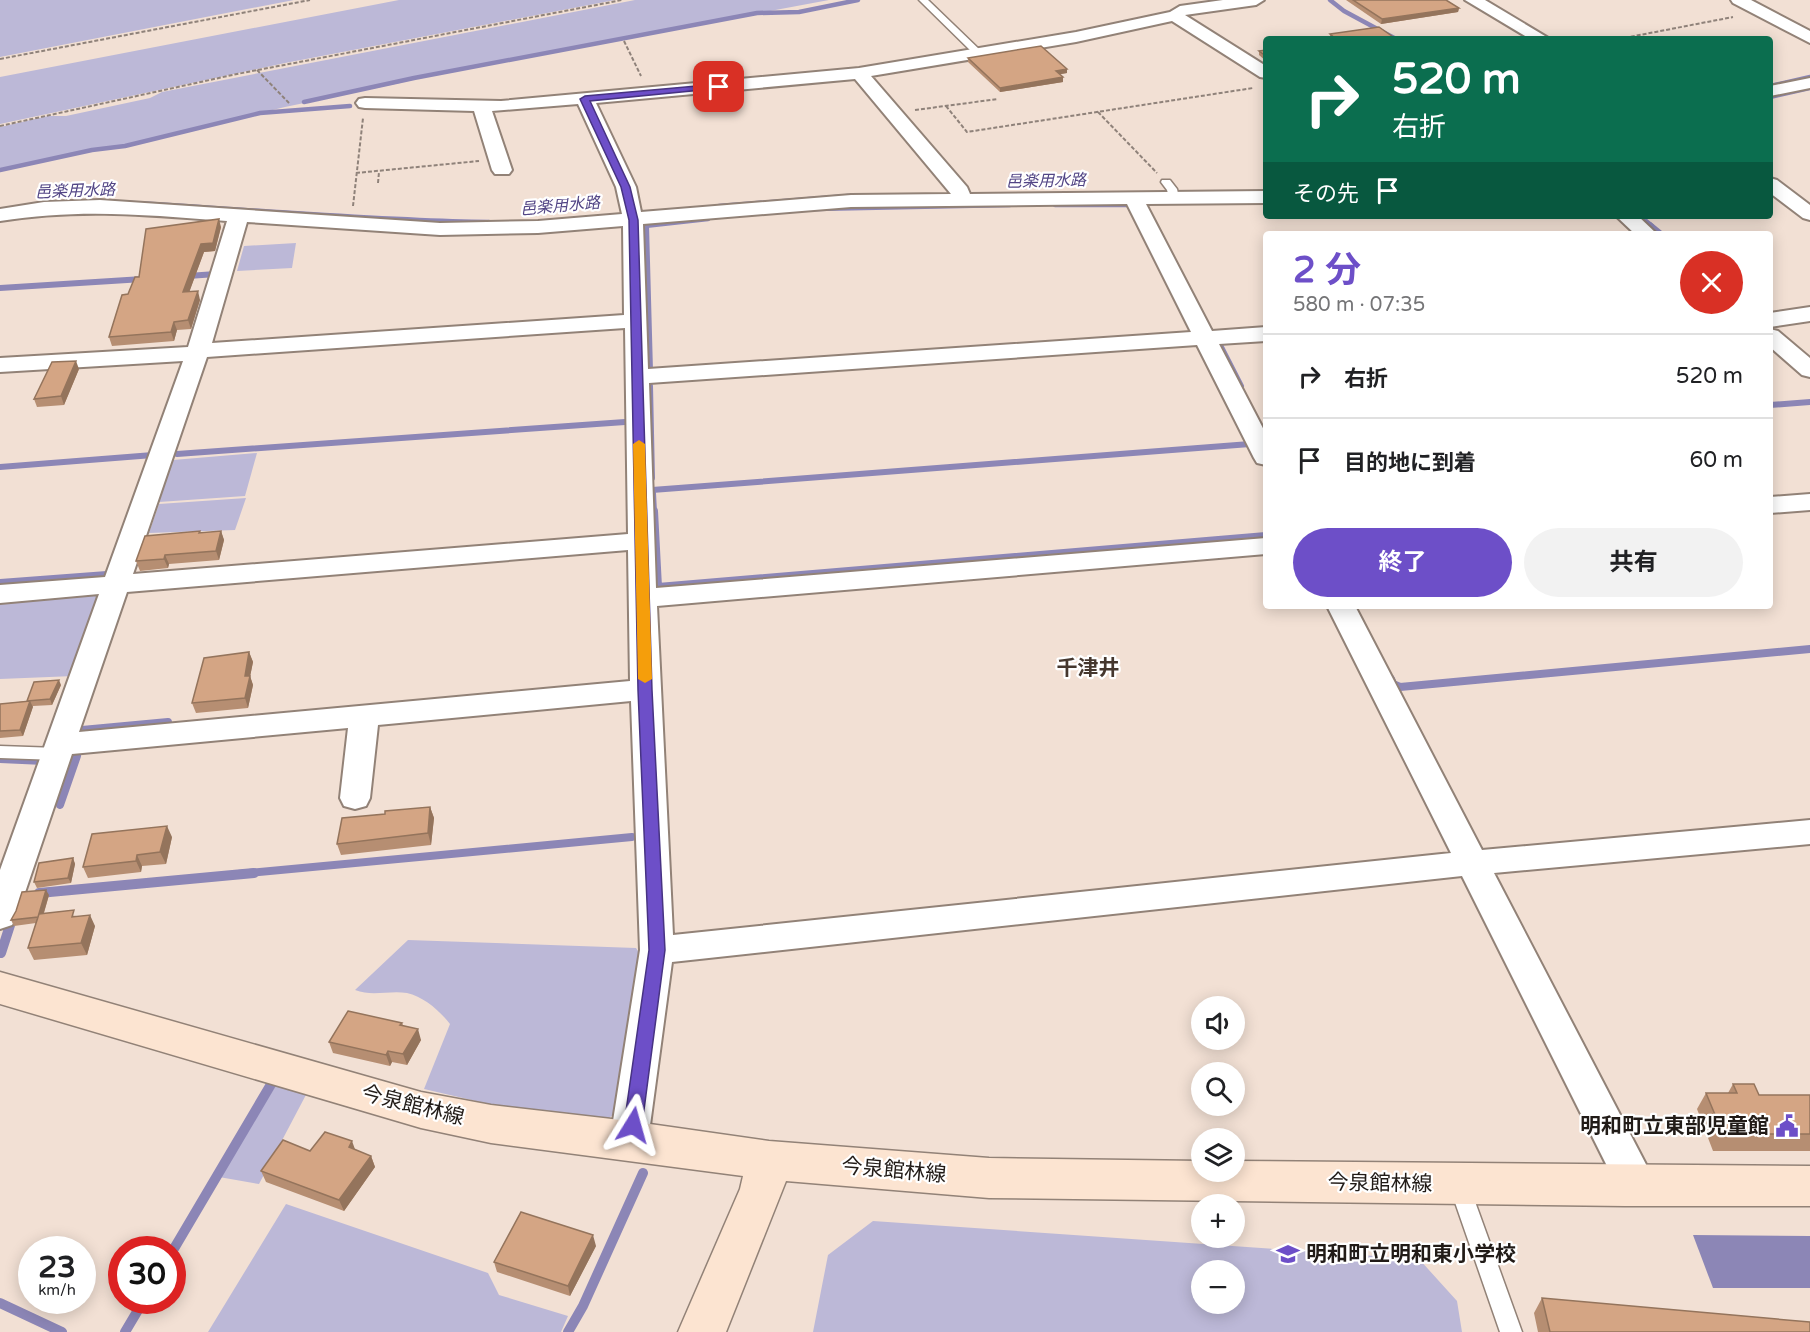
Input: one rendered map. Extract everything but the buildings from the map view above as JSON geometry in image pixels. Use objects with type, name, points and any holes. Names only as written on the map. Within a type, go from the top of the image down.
[{"type":"main road","name":"今泉館林線","points":[[0,988],[421,1110],[491,1124],[770,1160],[989,1178],[1810,1186]]},
{"type":"main road","points":[[702,1332],[762,1189],[770,1160]]},
{"type":"street","points":[[1164,0],[1177,14],[1263,71]]},
{"type":"street","points":[[365,102],[483,106],[585,99],[859,73],[1076,37],[1177,14],[1256,0]]},
{"type":"street","points":[[1473,0],[1537,36]]},
{"type":"street","points":[[1739,0],[1810,38]]},
{"type":"street","points":[[859,73],[961,197]]},
{"type":"street","points":[[1773,90],[1810,83]]},
{"type":"street","points":[[585,99],[626,187],[633,216],[645,690],[657,950],[629,1140]]},
{"type":"street","points":[[483,106],[483,116],[500,165]]},
{"type":"street","points":[[1773,186],[1810,214]]},
{"type":"street","points":[[0,215],[77,205],[440,228],[538,227],[633,216],[839,202],[961,197],[1134,199],[1171,191],[1263,197]]},
{"type":"street","points":[[1134,199],[1263,452]]},
{"type":"street","points":[[0,916],[198,352],[239,216]]},
{"type":"street","points":[[1630,219],[1644,231]]},
{"type":"street","points":[[1773,320],[1810,314]]},
{"type":"street","points":[[0,365],[636,321]]},
{"type":"street","points":[[637,378],[1263,334]]},
{"type":"street","points":[[1773,339],[1810,370]]},
{"type":"street","points":[[1773,506],[1810,502]]},
{"type":"street","points":[[0,594],[641,541]]},
{"type":"street","points":[[643,598],[1263,546]]},
{"type":"street","points":[[1343,609],[1637,1186]]},
{"type":"street","points":[[60,749],[364,716],[645,690]]},
{"type":"street","points":[[355,798],[364,716]]},
{"type":"street","points":[[657,950],[1472,863],[1810,832]]},
{"type":"lane","points":[[923,0],[978,53]]},
{"type":"lane","points":[[0,752],[60,749]]},
{"type":"lane","points":[[1458,1184],[1511,1332]]},
{"type":"path","points":[[0,59],[309,0]]},
{"type":"path","points":[[0,126],[257,70],[622,0]]},
{"type":"path","points":[[1635,36],[1761,12]]},
{"type":"path","points":[[624,41],[648,93]]},
{"type":"path","points":[[257,70],[289,103]]},
{"type":"path","points":[[946,106],[967,132],[1255,88]]},
{"type":"path","points":[[893,113],[998,99]]},
{"type":"path","points":[[352,212],[365,102]]},
{"type":"path","points":[[1098,112],[1171,191]]},
{"type":"path","points":[[356,172],[500,165]]},
{"type":"path","points":[[378,183],[379,172]]},
{"type":"shaded area","points":[[0,0],[294,0],[0,57]]},
{"type":"shaded area","points":[[399,0],[615,0],[285,63],[0,124],[0,77]]},
{"type":"shaded area","points":[[635,0],[829,0],[413,77],[400,83],[285,107],[125,146],[92,150],[0,170],[0,127],[150,98],[162,92]]},
{"type":"shaded area","points":[[296,243],[292,268],[237,271],[244,246]]},
{"type":"shaded area","points":[[257,453],[245,496],[159,502],[173,460]]},
{"type":"shaded area","points":[[246,498],[235,530],[149,533],[159,504]]},
{"type":"shaded area","points":[[104,594],[74,676],[0,679],[0,598]]},
{"type":"shaded area","points":[[408,940],[636,948],[640,954],[618,1111],[609,1118],[506,1108],[424,1089],[450,1024],[431,1005],[413,995],[400,992],[368,993],[355,990]]},
{"type":"shaded area","points":[[278,1082],[308,1091],[259,1184],[219,1177]]},
{"type":"shaded area","points":[[286,1204],[488,1273],[499,1295],[568,1316],[561,1332],[208,1332]]},
{"type":"shaded area","points":[[873,1221],[1191,1243],[1191,1248],[1245,1247],[1419,1259],[1457,1301],[1462,1332],[813,1332],[828,1255]]},
{"type":"shaded area","points":[[1693,1235],[1810,1236],[1810,1288],[1713,1288]]},
{"type":"waterway","points":[[304,102],[414,78],[757,13],[799,12],[858,0]]},
{"type":"waterway","points":[[1330,0],[1344,11],[1390,36]]},
{"type":"waterway","name":"邑楽用水路","points":[[1773,85],[1810,77]]},
{"type":"waterway","points":[[1773,96],[1810,88]]},
{"type":"waterway","points":[[0,170],[92,150],[125,146],[260,113],[350,106]]},
{"type":"waterway","name":"邑楽用水路","points":[[719,206],[848,196]]},
{"type":"waterway","name":"邑楽用水路","points":[[0,210],[28,206],[114,202],[391,219],[489,222]]},
{"type":"waterway","points":[[815,209],[1010,205]]},
{"type":"waterway","points":[[1055,205],[1131,205]]},
{"type":"waterway","points":[[646,226],[708,219]]},
{"type":"waterway","points":[[1644,219],[1652,226]]},
{"type":"waterway","points":[[1650,225],[1657,231]]},
{"type":"waterway","points":[[646,226],[650,371],[657,371]]},
{"type":"waterway","points":[[188,276],[216,274]]},
{"type":"waterway","points":[[0,288],[143,279]]},
{"type":"waterway","points":[[1219,343],[1241,386]]},
{"type":"waterway","points":[[650,386],[652,478]]},
{"type":"waterway","points":[[1773,405],[1810,402]]},
{"type":"waterway","points":[[177,454],[625,422]]},
{"type":"waterway","points":[[652,490],[1250,444]]},
{"type":"waterway","points":[[0,467],[153,455]]},
{"type":"waterway","points":[[653,493],[654,512]]},
{"type":"waterway","points":[[654,511],[658,587],[1263,536]]},
{"type":"waterway","points":[[0,583],[107,575]]},
{"type":"waterway","points":[[1391,679],[1393,684],[1400,687],[1810,649]]},
{"type":"waterway","points":[[82,730],[168,722]]},
{"type":"waterway","points":[[60,805],[77,756]]},
{"type":"waterway","points":[[0,759],[44,761]]},
{"type":"waterway","points":[[238,874],[632,837]]},
{"type":"waterway","points":[[39,893],[254,873]]},
{"type":"waterway","points":[[1,953],[13,916]]},
{"type":"waterway","points":[[181,1236],[273,1081]]},
{"type":"waterway","points":[[568,1332],[583,1306],[643,1173]]},
{"type":"waterway","points":[[0,1303],[62,1332]]},
{"type":"waterway","points":[[125,1332],[136,1314]]},
{"type":"slow traffic","points":[[639,444],[645,679]]},
{"type":"place","name":"明和町立東部児童館","points":[[1787,1126]]},
{"type":"place","name":"明和町立明和東小学校","points":[[1288,1254]]},
{"type":"district","name":"千津井","points":[[1088,668]]},
{"type":"route","points":[[633,1125],[657,950],[645,690],[633,220],[626,187],[585,99],[719,87]]}]
